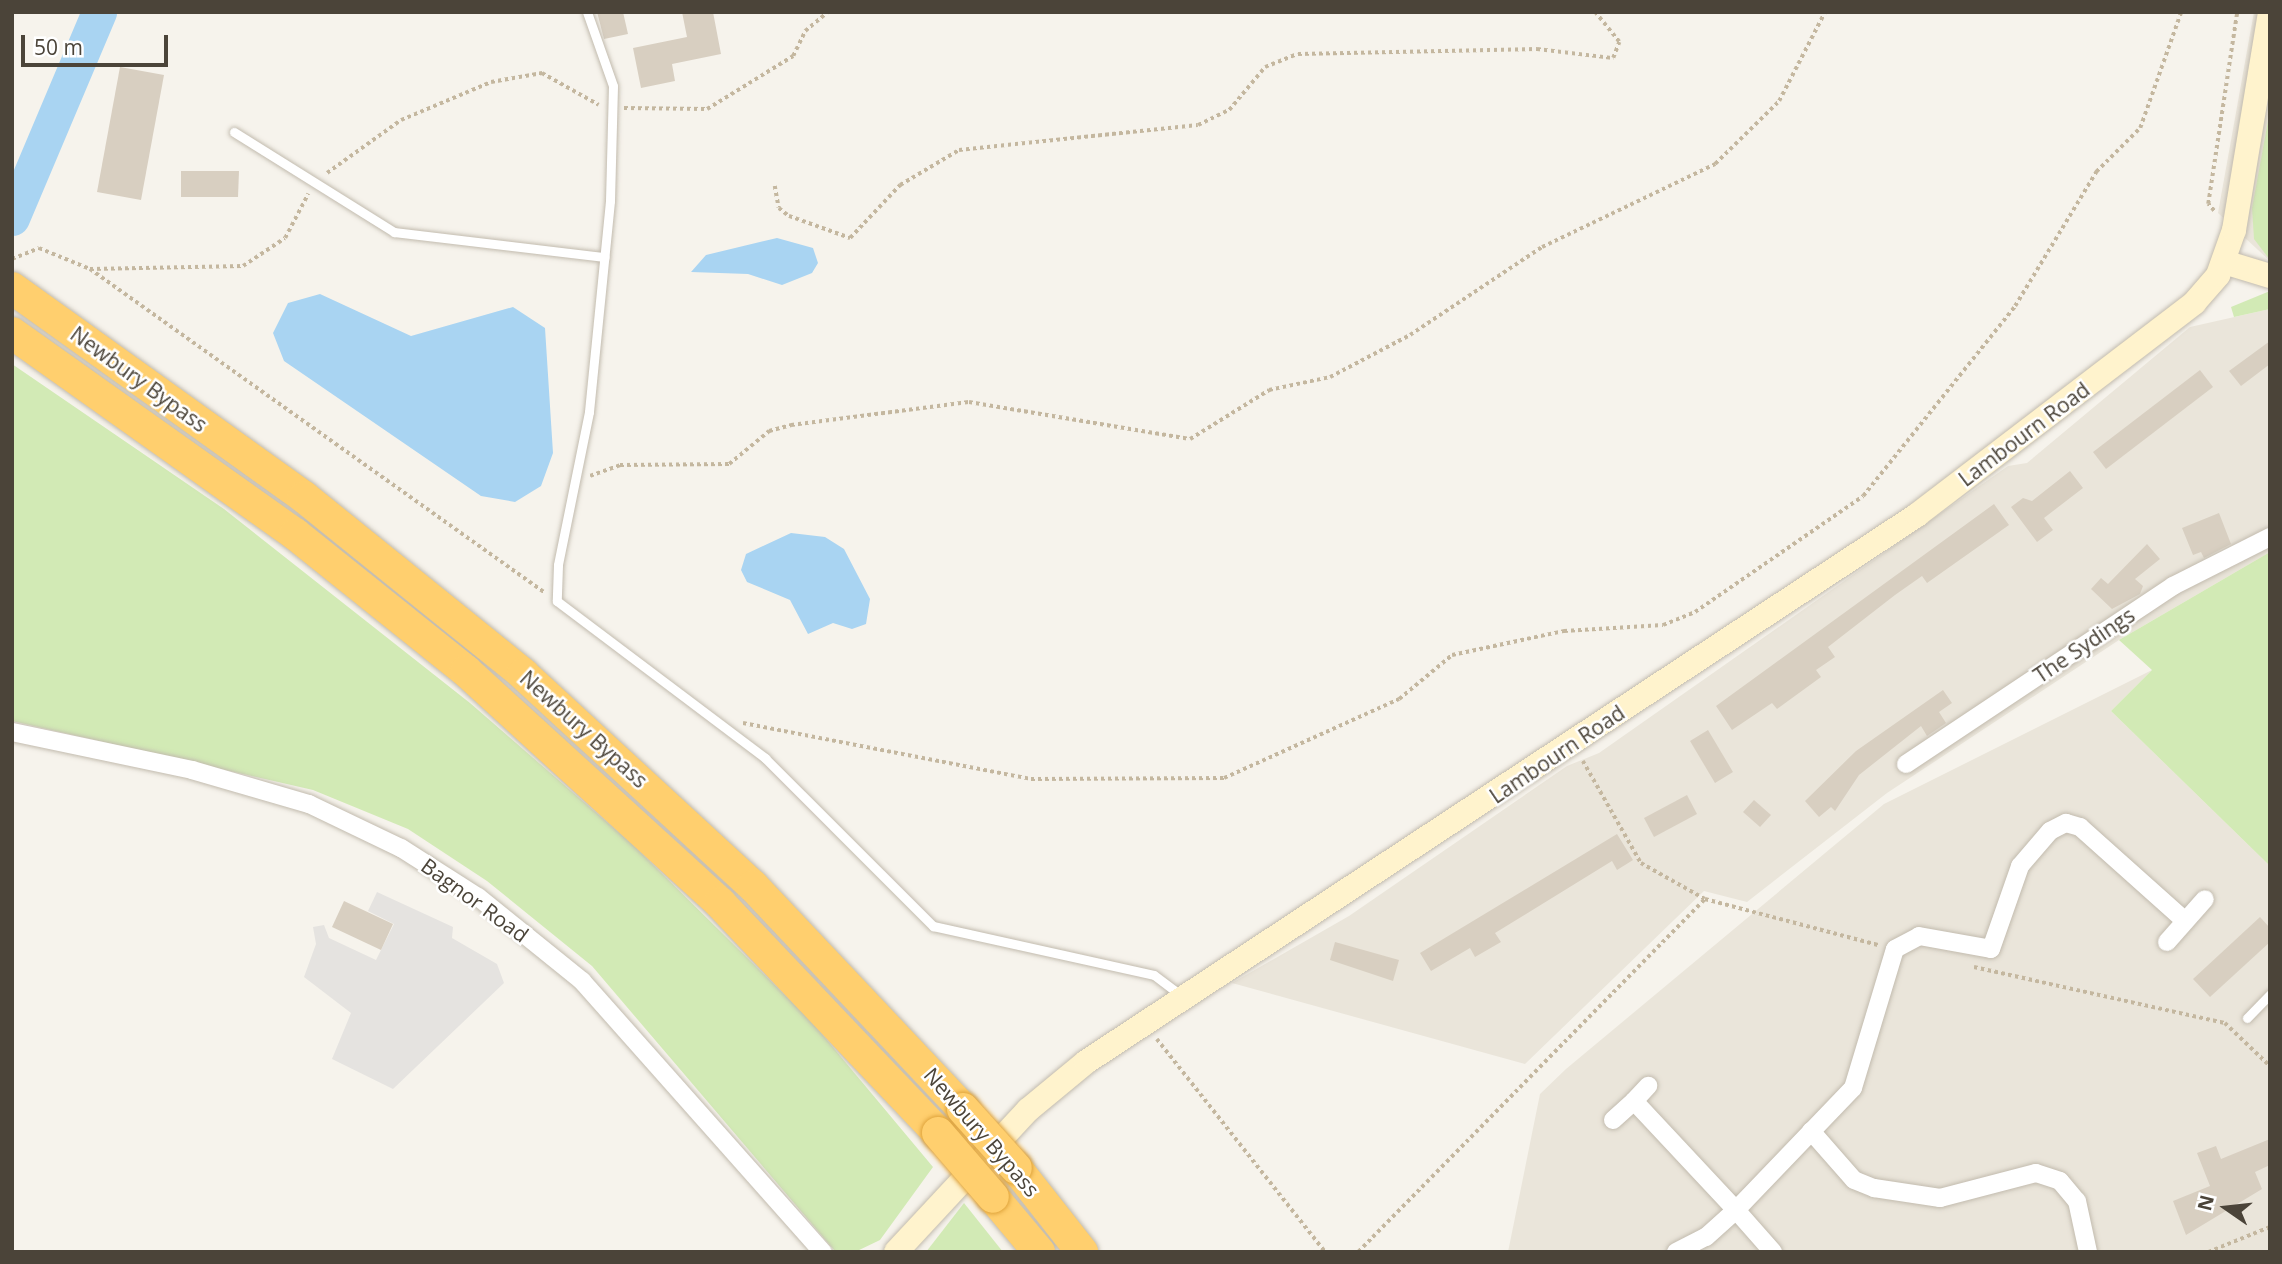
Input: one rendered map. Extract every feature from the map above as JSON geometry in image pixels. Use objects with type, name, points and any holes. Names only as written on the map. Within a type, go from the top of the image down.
[{"type":"highway","name":"Newbury Bypass","points":[[12,288],[304,497],[523,674],[753,886],[963,1109],[1016,1168],[1082,1252]]},
{"type":"highway","name":"Newbury Bypass","points":[[12,333],[295,534],[466,671],[690,874],[938,1133],[1039,1252]]},
{"type":"street","name":"Lambourn Road","points":[[896,1252],[1028,1110],[1144,1023],[1917,515],[2194,303],[2224,262],[2234,230],[2270,12]]},
{"type":"street","points":[[2224,262],[2270,276]]},
{"type":"street","name":"The Sydings","points":[[1906,764],[2173,586],[2270,537]]},
{"type":"street","name":"Bagnor Road","points":[[12,732],[192,770],[309,804],[401,848],[478,897],[582,981],[824,1252]]},
{"type":"street","points":[[1676,1252],[1706,1237],[1736,1210],[1853,1088],[1895,949],[1920,936],[1991,949],[2008,889],[2050,831],[2066,823],[2080,827],[2185,920]]},
{"type":"street","points":[[2167,942],[2204,899]]},
{"type":"street","points":[[1613,1120],[1648,1086]]},
{"type":"street","points":[[1634,1101],[1773,1252]]},
{"type":"street","points":[[1811,1131],[1854,1180],[1874,1188],[1940,1198],[2036,1173],[2060,1181],[2077,1201],[2088,1252]]},
{"type":"lane","points":[[587,12],[615,109],[605,257],[589,412],[558,565],[557,601],[765,758],[933,926],[1154,975],[1183,997]]},
{"type":"lane","points":[[234,132],[394,232],[605,257]]},
{"type":"lane","points":[[2247,1018],[2270,994]]},
{"type":"path","points":[[90,269],[243,266],[285,238],[315,182],[401,120],[491,82],[542,73],[584,102],[615,109],[707,109],[793,56],[805,31],[828,12]]},
{"type":"path","points":[[775,186],[779,208],[789,216],[850,238],[900,185],[959,150],[1198,125],[1229,110],[1265,67],[1297,54],[1537,49],[1613,58],[1619,42],[1595,12]]},
{"type":"path","points":[[587,488],[589,476],[620,465],[729,464],[769,431],[791,425],[968,402],[1190,439],[1269,390],[1342,371],[1410,335],[1542,247],[1715,164],[1779,101],[1825,12]]},
{"type":"path","points":[[730,717],[991,774],[1223,778],[1399,699],[1452,655],[1564,631],[1663,625],[1695,612],[1863,496],[2015,306],[2096,172],[2140,128],[2181,12]]},
{"type":"path","points":[[2234,230],[2208,204],[2237,12]]},
{"type":"path","points":[[12,259],[40,248],[90,269],[557,601]]},
{"type":"path","points":[[1358,1252],[1705,899]]},
{"type":"path","points":[[1144,1023],[1325,1252]]},
{"type":"path","points":[[2208,1252],[2270,1227]]},
{"type":"shaded area","points":[[2254,12],[2270,12],[2270,261],[2218,213]]},
{"type":"shaded area","points":[[2270,309],[2270,552],[2119,640],[1887,793],[1747,902],[1704,891],[1525,1064],[1232,983],[1349,916],[1567,766],[1599,753],[2008,466],[2027,463],[2190,327]]},
{"type":"shaded area","points":[[2152,670],[2111,711],[2270,866],[2270,1252],[1508,1252],[1540,1094],[1566,1069],[1884,804]]},
{"type":"shaded area","points":[[377,892],[453,927],[452,938],[497,964],[504,983],[393,1089],[332,1059],[351,1013],[304,977],[316,944],[313,927],[324,925],[329,938],[376,960],[394,924],[368,911]]},
{"type":"green space","points":[[2270,110],[2270,260],[2254,239],[2252,208]]},
{"type":"green space","points":[[2270,291],[2270,309],[2234,317],[2231,307]]},
{"type":"green space","points":[[12,364],[224,509],[470,703],[632,844],[811,1021],[933,1167],[880,1240],[855,1252],[834,1250],[592,966],[487,881],[408,829],[313,790],[12,721]]},
{"type":"green space","points":[[2270,552],[2270,866],[2111,711],[2152,670],[2119,640]]},
{"type":"green space","points":[[964,1203],[1003,1252],[926,1252]]},
{"type":"water","points":[[777,238],[813,248],[818,263],[812,273],[782,285],[748,274],[691,272],[706,255]]},
{"type":"water","points":[[320,294],[411,336],[513,307],[545,328],[553,453],[541,486],[515,502],[481,496],[284,361],[273,333],[288,303]]},
{"type":"water","points":[[791,533],[825,537],[844,549],[870,599],[866,624],[852,629],[833,623],[808,634],[790,600],[747,582],[741,570],[746,554]]},
{"type":"building","points":[[597,12],[623,12],[628,34],[604,39]]},
{"type":"building","points":[[682,12],[713,12],[721,54],[672,64],[675,81],[641,88],[633,48],[687,37]]},
{"type":"building","points":[[120,67],[164,75],[141,200],[97,192]]},
{"type":"building","points":[[181,171],[239,171],[238,197],[181,197]]},
{"type":"building","points":[[2270,341],[2270,364],[2241,386],[2229,371]]},
{"type":"building","points":[[2200,370],[2213,387],[2106,469],[2093,452]]},
{"type":"building","points":[[2070,471],[2083,488],[2044,518],[2053,530],[2037,542],[2011,507],[2023,498],[2032,501]]},
{"type":"building","points":[[1994,504],[2009,525],[1927,583],[1922,576],[1895,595],[1828,647],[1835,657],[1816,670],[1821,677],[1777,709],[1772,703],[1732,730],[1716,706]]},
{"type":"building","points":[[2219,513],[2231,544],[2204,558],[2201,552],[2193,555],[2182,528]]},
{"type":"building","points":[[2147,544],[2160,559],[2135,579],[2143,586],[2140,594],[2112,609],[2091,589],[2101,578],[2108,584]]},
{"type":"building","points":[[1943,690],[1952,703],[1939,712],[1946,723],[1927,736],[1921,726],[1859,775],[1835,811],[1831,807],[1819,817],[1805,801],[1856,751]]},
{"type":"building","points":[[1708,730],[1733,772],[1715,783],[1690,741]]},
{"type":"building","points":[[1687,795],[1697,814],[1654,837],[1644,818]]},
{"type":"building","points":[[1754,800],[1771,815],[1760,827],[1743,812]]},
{"type":"building","points":[[1617,834],[1633,860],[1617,870],[1612,861],[1495,933],[1501,942],[1475,957],[1470,948],[1431,971],[1420,953]]},
{"type":"building","points":[[344,901],[393,924],[381,950],[332,927]]},
{"type":"building","points":[[2260,917],[2270,928],[2270,942],[2210,997],[2193,979]]},
{"type":"building","points":[[1335,942],[1399,960],[1393,981],[1330,960]]},
{"type":"building","points":[[2270,1139],[2270,1165],[2255,1172],[2262,1189],[2186,1235],[2173,1201],[2210,1186],[2197,1153],[2216,1146],[2221,1159]]},
{"type":"waterway","points":[[12,218],[99,12]]}]
